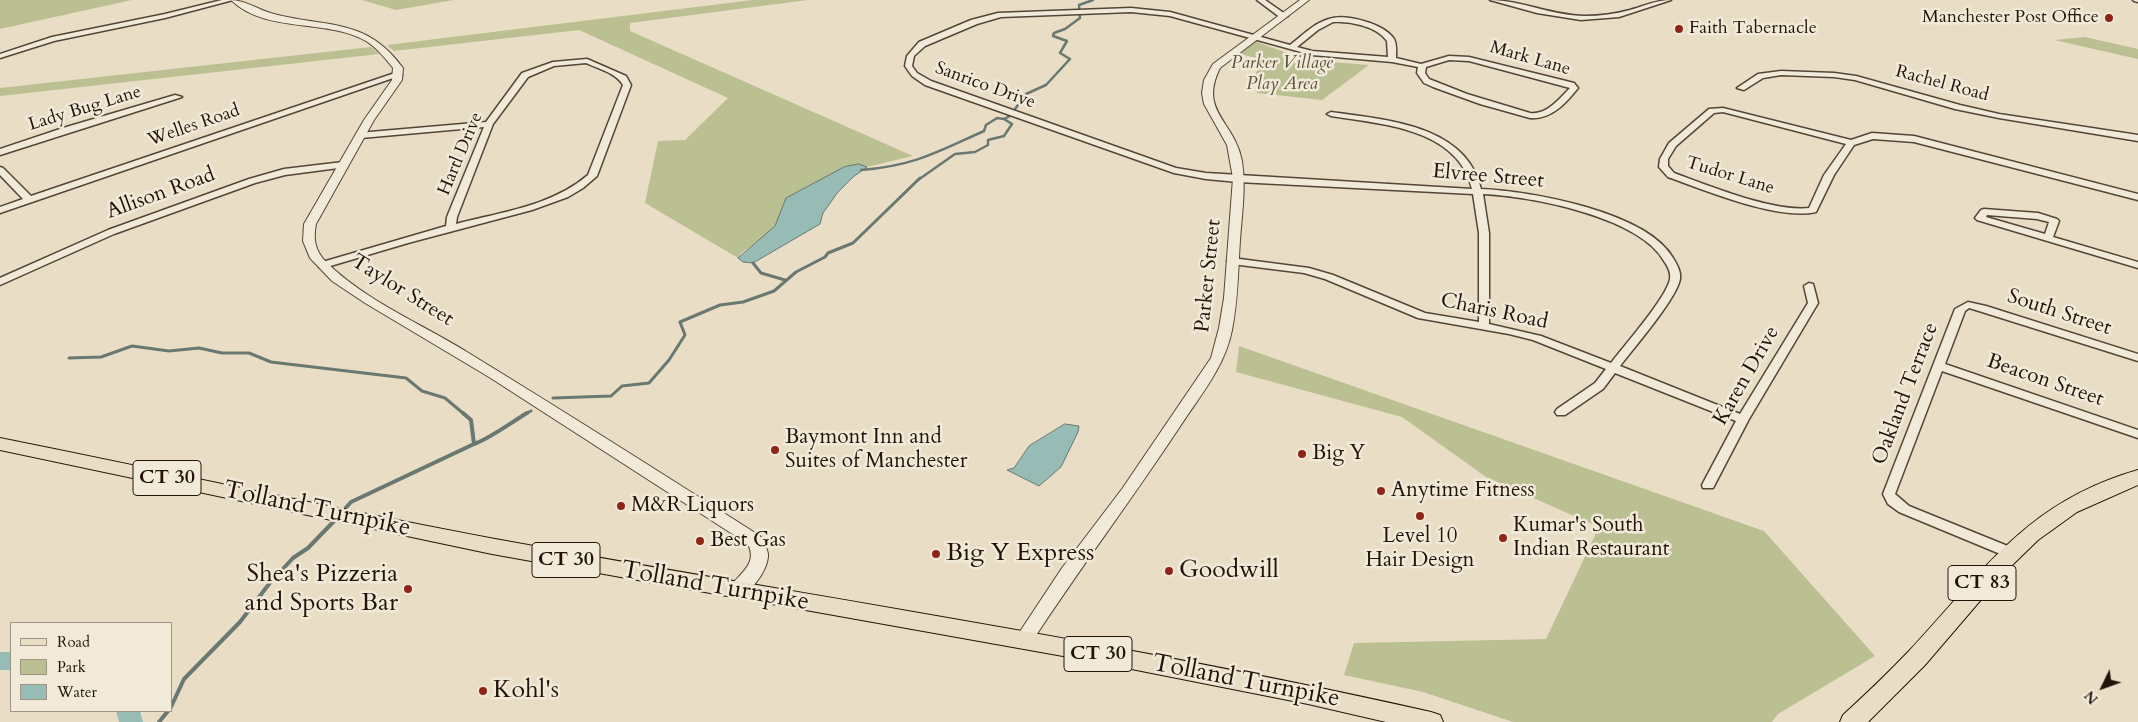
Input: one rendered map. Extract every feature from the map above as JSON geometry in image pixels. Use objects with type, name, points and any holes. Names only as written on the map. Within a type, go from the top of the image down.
[{"type":"main road","name":"Tolland Turnpike","points":[[0,444],[511,550],[1023,640],[1299,692],[1431,722]]},
{"type":"main road","name":"CT 83","points":[[1852,722],[1917,658],[2010,553],[2050,519],[2082,502],[2138,477]]},
{"type":"street","points":[[0,56],[52,39],[165,16],[230,0]]},
{"type":"street","points":[[235,0],[260,14],[352,30],[367,38],[393,59],[398,68],[398,75]]},
{"type":"street","points":[[1260,0],[1284,16]]},
{"type":"street","name":"Parker Street","points":[[1023,640],[1068,573],[1128,492],[1218,358],[1225,338],[1230,310],[1238,179],[1235,154],[1229,139],[1207,102],[1205,91],[1208,78],[1216,66],[1305,0]]},
{"type":"street","points":[[1493,0],[1547,13],[1582,18],[1612,16],[1668,0]]},
{"type":"street","name":"Sanrico Drive","points":[[1238,179],[1174,170],[928,84],[913,76],[909,69],[908,60],[913,51],[922,44],[989,17],[1019,13],[1080,11],[1150,11],[1290,48]]},
{"type":"street","points":[[1290,48],[1325,23],[1335,20],[1353,21],[1385,32],[1391,41],[1392,60]]},
{"type":"street","name":"Mark Lane","points":[[1290,48],[1335,57],[1392,60],[1422,66],[1450,58],[1469,59],[1571,85],[1574,88],[1546,112],[1538,116],[1444,89],[1428,82],[1421,73],[1422,66]]},
{"type":"street","name":"Hartl Drive","points":[[323,265],[553,200],[583,186],[592,176],[627,85],[623,78],[588,61],[553,64],[525,75],[489,124],[452,217],[451,228]]},
{"type":"street","name":"Rachel Road","points":[[1741,88],[1761,76],[1780,73],[1834,75],[1856,78],[1958,107],[1999,116],[2138,138]]},
{"type":"street","name":"Taylor Street","points":[[398,75],[343,165],[310,224],[307,239],[309,249],[323,265],[362,294],[439,340],[754,540],[760,548],[760,560],[751,576],[736,591]]},
{"type":"street","name":"Welles Road","points":[[0,210],[398,75]]},
{"type":"street","name":"Lady Bug Lane","points":[[0,152],[66,130],[178,97]]},
{"type":"street","name":"Tudor Lane","points":[[1851,142],[1830,175],[1813,210],[1805,213],[1784,210],[1682,178],[1671,174],[1663,167],[1664,159],[1672,145],[1712,111],[1734,111],[1851,142],[1872,136],[1914,139],[2138,197]]},
{"type":"street","points":[[1331,114],[1414,131],[1436,139],[1455,149],[1467,162],[1478,193],[1486,244],[1484,326]]},
{"type":"street","points":[[361,135],[489,124]]},
{"type":"street","name":"Allison Road","points":[[0,282],[103,235],[252,181],[284,172],[343,165]]},
{"type":"street","points":[[0,170],[28,199]]},
{"type":"street","name":"Elvree Street","points":[[1238,179],[1524,195],[1577,208],[1637,231],[1656,244],[1668,256],[1675,269],[1675,282],[1669,294],[1599,386],[1561,412]]},
{"type":"street","points":[[2048,238],[2054,221],[2038,216],[1984,212],[1980,218],[2040,236],[2138,264]]},
{"type":"street","name":"Charis Road","points":[[1232,261],[1305,270],[1329,277],[1422,316],[1484,326],[1537,338],[1743,419]]},
{"type":"street","name":"Karen Drive","points":[[1708,485],[1743,419],[1813,303],[1809,286]]},
{"type":"street","name":"South Street","points":[[1968,305],[2138,358]]},
{"type":"street","name":"Oakland Terrace","points":[[1968,305],[1960,309],[1889,494],[1893,501],[1904,509],[2010,553]]},
{"type":"street","name":"Beacon Street","points":[[1939,366],[2138,434]]},
{"type":"green space","points":[[0,0],[132,0],[0,29]]},
{"type":"green space","points":[[362,0],[454,0],[396,10]]},
{"type":"green space","points":[[753,0],[808,0],[630,23],[630,31],[913,156],[867,167],[864,165],[779,220],[767,235],[741,253],[738,258],[645,203],[658,141],[685,140],[728,98],[579,30],[394,51],[387,45]]},
{"type":"green space","points":[[2085,37],[2138,49],[2138,59],[2054,40]]},
{"type":"green space","name":"Parker Village Play Area","points":[[1254,41],[1306,60],[1369,65],[1322,100],[1257,93],[1256,73],[1263,60],[1237,53]]},
{"type":"green space","points":[[371,47],[379,54],[0,96],[0,88]]},
{"type":"green space","points":[[1239,346],[1764,531],[1875,656],[1778,714],[1772,722],[1513,722],[1423,692],[1344,675],[1354,643],[1546,639],[1599,527],[1486,477],[1402,417],[1236,372]]},
{"type":"water","points":[[859,164],[867,167],[853,177],[838,192],[823,213],[820,224],[753,263],[743,262],[738,258],[775,226],[786,198],[844,167]]},
{"type":"water","points":[[1065,424],[1079,426],[1078,432],[1061,467],[1039,486],[1007,470],[1014,468],[1029,446]]},
{"type":"waterway","points":[[1004,119],[1010,116],[1026,94],[1046,85],[1070,59],[1060,53],[1067,41],[1053,36],[1054,33],[1065,29],[1080,18],[1079,5],[1093,0]]},
{"type":"waterway","points":[[861,170],[896,165],[925,157],[984,131],[986,125],[997,118],[1004,119]]},
{"type":"waterway","points":[[918,180],[955,154],[975,152],[988,145],[988,140],[1004,136],[1012,124],[1004,119]]},
{"type":"waterway","points":[[553,398],[611,396],[622,386],[649,383],[669,360],[685,335],[680,322],[720,305],[743,302],[774,291],[796,272],[825,257],[828,253],[853,243],[920,178]]},
{"type":"waterway","points":[[753,263],[761,273],[785,280]]},
{"type":"waterway","points":[[69,358],[101,357],[132,346],[169,351],[199,348],[222,353],[249,353],[271,362],[406,378],[422,391],[445,398],[464,414]]},
{"type":"waterway","points":[[527,413],[531,411]]},
{"type":"waterway","points":[[463,413],[471,420],[474,444]]},
{"type":"waterway","points":[[474,444],[527,413]]},
{"type":"waterway","points":[[343,511],[351,502],[474,444]]},
{"type":"waterway","points":[[172,705],[184,679],[240,622],[269,584],[293,558],[308,548],[337,518]]},
{"type":"waterway","points":[[0,661],[10,661]]},
{"type":"waterway","points":[[128,712],[131,722]]},
{"type":"waterway","points":[[159,722],[167,712]]},
{"type":"place","name":"Manchester Post Office","points":[[2109,18]]},
{"type":"place","name":"Faith Tabernacle","points":[[1679,29]]},
{"type":"place","name":"Baymont Inn and Suites of Manchester","points":[[775,450]]},
{"type":"place","name":"Big Y","points":[[1302,454]]},
{"type":"place","name":"Anytime Fitness","points":[[1381,491]]},
{"type":"place","name":"M&R Liquors","points":[[621,506]]},
{"type":"place","name":"Level 10 Hair Design","points":[[1420,516]]},
{"type":"place","name":"Kumar's South Indian Restaurant","points":[[1503,538]]},
{"type":"place","name":"Best Gas","points":[[700,541]]},
{"type":"place","name":"Big Y Express","points":[[936,554]]},
{"type":"place","name":"Goodwill","points":[[1169,571]]},
{"type":"place","name":"Shea's Pizzeria and Sports Bar","points":[[408,589]]},
{"type":"place","name":"Kohl's","points":[[483,691]]}]
